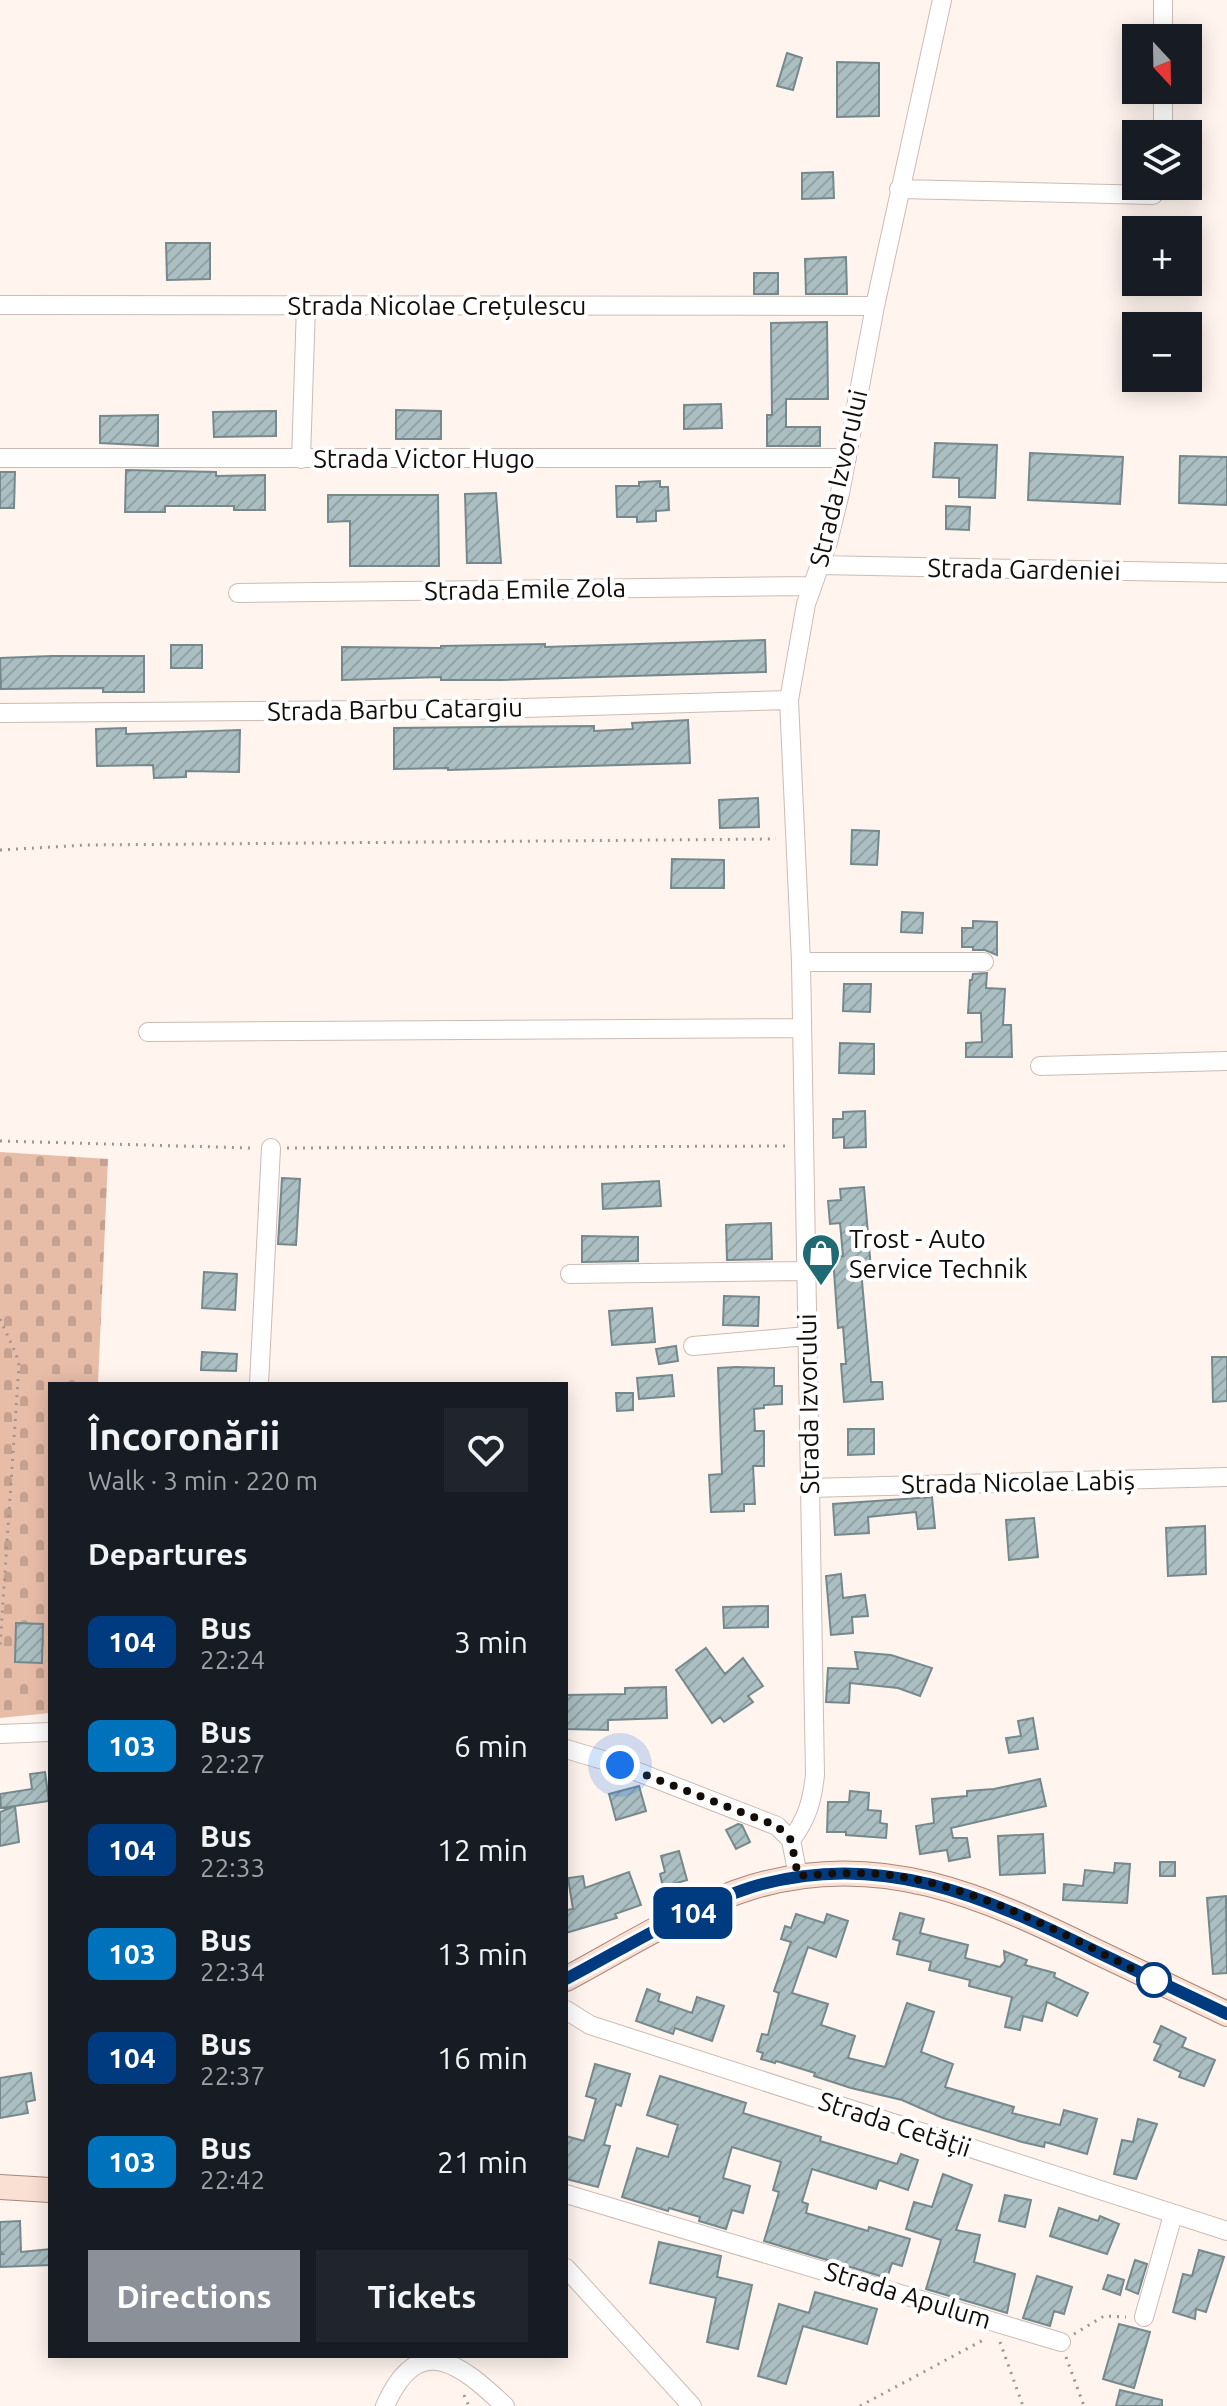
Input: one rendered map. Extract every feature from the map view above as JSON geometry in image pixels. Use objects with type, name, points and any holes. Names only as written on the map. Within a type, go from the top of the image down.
[{"type":"main road","points":[[568,1978],[721,1899],[748,1889],[798,1876],[861,1873],[947,1887],[1034,1921],[1227,2014]]},
{"type":"main road","points":[[0,2187],[48,2190]]},
{"type":"street","name":"Strada Izvorului","points":[[791,1840],[806,1820],[812,1803],[815,1775],[801,962],[789,700],[806,604],[821,565],[847,458],[899,189],[942,0]]},
{"type":"street","points":[[1163,0],[1163,24]]},
{"type":"street","points":[[899,189],[1122,194]]},
{"type":"street","name":"Strada Nicolae Crețulescu","points":[[0,305],[875,306]]},
{"type":"street","points":[[301,459],[306,305]]},
{"type":"street","name":"Strada Victor Hugo","points":[[0,458],[847,458]]},
{"type":"street","name":"Strada Gardeniei","points":[[821,565],[1227,573]]},
{"type":"street","name":"Strada Emile Zola","points":[[238,593],[812,586]]},
{"type":"street","name":"Strada Barbu Catargiu","points":[[0,713],[489,709],[789,700]]},
{"type":"street","points":[[801,962],[984,962]]},
{"type":"street","points":[[148,1032],[802,1028]]},
{"type":"street","points":[[1040,1066],[1227,1061]]},
{"type":"street","points":[[259,1382],[271,1148]]},
{"type":"street","points":[[570,1274],[806,1271]]},
{"type":"street","points":[[693,1346],[807,1336]]},
{"type":"street","name":"Strada Nicolae Labiș","points":[[809,1488],[1227,1477]]},
{"type":"street","points":[[0,1734],[48,1732]]},
{"type":"street","points":[[568,1750],[620,1765],[777,1826],[791,1840],[798,1876]]},
{"type":"street","name":"Strada Cetății","points":[[568,2011],[590,2025],[1227,2231]]},
{"type":"street","name":"Strada Apulum","points":[[568,2195],[1061,2342]]},
{"type":"street","points":[[1144,2317],[1173,2215]]},
{"type":"street","points":[[568,2270],[692,2406]]},
{"type":"street","points":[[385,2406],[394,2384],[411,2367],[435,2360],[470,2373],[505,2406]]},
{"type":"path","points":[[0,850],[86,845],[795,838]]},
{"type":"path","points":[[0,1141],[271,1148],[803,1146]]},
{"type":"path","points":[[0,1319],[19,1365],[0,1646]]},
{"type":"path","points":[[1084,2406],[1061,2342],[1104,2316],[1144,2317]]},
{"type":"path","points":[[860,2406],[997,2333],[1023,2406]]},
{"type":"path","points":[[459,2385],[469,2406]]},
{"type":"green space","points":[[0,1152],[108,1159],[98,1382],[48,1382],[48,1713],[0,1718]]},
{"type":"building","points":[[787,53],[802,58],[793,90],[777,86]]},
{"type":"building","points":[[837,62],[879,63],[879,116],[837,117]]},
{"type":"building","points":[[833,172],[834,198],[802,199],[802,173]]},
{"type":"building","points":[[166,243],[210,243],[210,279],[167,280]]},
{"type":"building","points":[[846,257],[847,294],[806,294],[805,259]]},
{"type":"building","points":[[754,273],[778,273],[778,294],[754,294]]},
{"type":"building","points":[[827,322],[828,399],[786,399],[786,427],[820,427],[820,446],[767,446],[767,415],[772,415],[771,323]]},
{"type":"building","points":[[721,404],[722,428],[684,429],[684,405]]},
{"type":"building","points":[[396,410],[441,411],[441,439],[396,439]]},
{"type":"building","points":[[276,411],[276,436],[214,437],[213,412]]},
{"type":"building","points":[[158,415],[158,446],[100,443],[100,416]]},
{"type":"building","points":[[935,443],[997,445],[995,498],[959,497],[959,478],[933,477]]},
{"type":"building","points":[[1030,453],[1123,457],[1120,504],[1028,500]]},
{"type":"building","points":[[1180,456],[1227,457],[1227,505],[1179,503]]},
{"type":"building","points":[[126,470],[216,472],[216,476],[265,475],[265,510],[234,510],[234,506],[165,506],[165,512],[125,512]]},
{"type":"building","points":[[0,472],[15,472],[14,508],[0,508]]},
{"type":"building","points":[[660,481],[660,487],[668,487],[669,510],[656,511],[656,521],[637,522],[637,517],[617,517],[616,486],[639,486],[639,482]]},
{"type":"building","points":[[496,493],[501,563],[467,563],[465,494]]},
{"type":"building","points":[[328,495],[438,495],[439,566],[350,566],[350,521],[328,522]]},
{"type":"building","points":[[946,506],[970,507],[969,530],[946,529]]},
{"type":"building","points":[[765,640],[766,672],[501,680],[441,680],[441,677],[342,680],[342,647],[441,648],[545,644],[545,647]]},
{"type":"building","points":[[171,645],[202,645],[202,668],[171,668]]},
{"type":"building","points":[[144,656],[144,692],[103,692],[103,688],[1,689],[0,658]]},
{"type":"building","points":[[688,720],[690,763],[394,769],[394,728],[594,726],[594,731],[633,729],[632,723]]},
{"type":"building","points":[[126,728],[126,734],[240,730],[239,772],[186,771],[186,777],[154,778],[153,765],[97,766],[96,729]]},
{"type":"building","points":[[758,798],[759,827],[720,828],[719,800]]},
{"type":"building","points":[[852,830],[879,831],[877,865],[851,864]]},
{"type":"building","points":[[672,859],[724,860],[724,888],[671,888]]},
{"type":"building","points":[[902,912],[923,913],[922,933],[901,932]]},
{"type":"building","points":[[973,921],[997,922],[997,955],[985,950],[973,950],[973,947],[962,947],[962,928],[973,928]]},
{"type":"building","points":[[987,973],[986,988],[1005,989],[1003,1025],[1011,1025],[1012,1057],[966,1057],[966,1043],[982,1042],[981,1013],[968,1013],[970,980],[973,974]]},
{"type":"building","points":[[844,984],[871,984],[870,1012],[843,1011]]},
{"type":"building","points":[[840,1043],[874,1044],[874,1074],[839,1073]]},
{"type":"building","points":[[865,1111],[866,1147],[844,1148],[844,1137],[833,1138],[833,1119],[843,1119],[843,1112]]},
{"type":"building","points":[[282,1178],[300,1179],[296,1245],[278,1244]]},
{"type":"building","points":[[659,1181],[661,1206],[603,1209],[602,1184]]},
{"type":"building","points":[[864,1187],[871,1269],[861,1270],[871,1382],[882,1382],[883,1399],[844,1402],[841,1364],[846,1364],[843,1327],[838,1328],[833,1257],[843,1256],[840,1223],[830,1224],[828,1201],[841,1200],[840,1189]]},
{"type":"building","points":[[771,1223],[772,1259],[727,1260],[726,1225]]},
{"type":"building","points":[[582,1236],[638,1237],[638,1261],[582,1262]]},
{"type":"building","points":[[204,1272],[237,1274],[235,1310],[202,1308]]},
{"type":"building","points":[[724,1296],[759,1297],[758,1326],[723,1325]]},
{"type":"building","points":[[652,1308],[655,1342],[612,1345],[609,1311]]},
{"type":"building","points":[[676,1346],[678,1361],[659,1364],[656,1349]]},
{"type":"building","points":[[202,1352],[237,1354],[236,1371],[201,1370]]},
{"type":"building","points":[[1212,1357],[1227,1357],[1227,1401],[1213,1402]]},
{"type":"building","points":[[718,1368],[774,1368],[774,1386],[782,1386],[782,1404],[754,1409],[755,1431],[764,1431],[764,1466],[753,1466],[755,1504],[744,1504],[744,1511],[711,1512],[709,1475],[722,1474]]},
{"type":"building","points":[[672,1375],[674,1396],[639,1399],[637,1378]]},
{"type":"building","points":[[616,1393],[633,1393],[633,1410],[617,1411]]},
{"type":"building","points":[[848,1429],[874,1429],[874,1454],[848,1455]]},
{"type":"building","points":[[932,1497],[935,1528],[918,1529],[916,1512],[868,1517],[869,1533],[835,1535],[833,1504]]},
{"type":"building","points":[[1034,1518],[1038,1557],[1009,1560],[1006,1520]]},
{"type":"building","points":[[1205,1526],[1206,1574],[1168,1576],[1166,1528]]},
{"type":"building","points":[[841,1574],[843,1598],[865,1595],[868,1616],[852,1617],[853,1633],[831,1635],[826,1576]]},
{"type":"building","points":[[768,1606],[768,1627],[724,1628],[723,1607]]},
{"type":"building","points":[[16,1623],[43,1624],[42,1663],[15,1662]]},
{"type":"building","points":[[706,1648],[725,1674],[743,1658],[763,1686],[748,1696],[753,1702],[724,1722],[720,1717],[712,1723],[676,1670]]},
{"type":"building","points":[[855,1652],[891,1655],[932,1668],[920,1696],[898,1688],[850,1683],[849,1703],[826,1702],[828,1668],[858,1669]]},
{"type":"building","points":[[666,1687],[667,1718],[608,1720],[608,1730],[568,1729],[568,1695],[625,1694],[625,1688]]},
{"type":"building","points":[[1033,1718],[1038,1749],[1009,1753],[1006,1738],[1021,1736],[1018,1721]]},
{"type":"building","points":[[45,1772],[48,1801],[1,1808],[0,1794],[32,1789],[30,1774]]},
{"type":"building","points":[[1040,1779],[1046,1806],[951,1828],[953,1838],[967,1838],[970,1857],[949,1861],[947,1850],[920,1854],[916,1826],[934,1823],[932,1799],[967,1796],[967,1791],[994,1789]]},
{"type":"building","points":[[639,1786],[646,1811],[616,1820],[609,1794]]},
{"type":"building","points":[[850,1791],[869,1793],[868,1810],[881,1811],[880,1823],[887,1824],[886,1838],[827,1832],[828,1802],[849,1802]]},
{"type":"building","points":[[15,1806],[19,1842],[0,1846],[0,1812]]},
{"type":"building","points":[[742,1825],[750,1842],[736,1849],[726,1830]]},
{"type":"building","points":[[1043,1834],[1045,1873],[1000,1875],[998,1836]]},
{"type":"building","points":[[679,1851],[687,1880],[663,1887],[660,1874],[665,1872],[661,1856]]},
{"type":"building","points":[[1160,1862],[1175,1862],[1175,1876],[1160,1876]]},
{"type":"building","points":[[1115,1863],[1130,1864],[1127,1903],[1063,1900],[1064,1884],[1083,1886],[1085,1870],[1114,1873]]},
{"type":"building","points":[[629,1872],[641,1905],[615,1914],[617,1918],[568,1932],[568,1910],[573,1909],[568,1878],[583,1876],[585,1888]]},
{"type":"building","points":[[1226,1896],[1227,1973],[1213,1974],[1207,1898]]},
{"type":"building","points":[[900,1913],[924,1919],[920,1933],[968,1945],[965,1958],[1000,1967],[1005,1961],[1004,1951],[1027,1960],[1025,1965],[1055,1973],[1054,1977],[1088,1993],[1077,2016],[1047,2002],[1042,2021],[1023,2016],[1020,2030],[1005,2027],[1012,1997],[969,1986],[970,1980],[929,1970],[931,1962],[897,1954],[900,1941],[893,1939]]},
{"type":"building","points":[[796,1914],[824,1923],[827,1914],[848,1921],[836,1957],[808,1947],[792,1993],[828,2004],[821,2025],[855,2036],[848,2058],[885,2067],[907,2003],[934,2012],[921,2052],[953,2064],[945,2087],[1014,2107],[1012,2113],[1060,2125],[1064,2110],[1097,2119],[1087,2154],[1045,2142],[1044,2147],[1022,2142],[943,2118],[902,2100],[851,2088],[814,2076],[815,2073],[761,2059],[763,2053],[757,2051],[762,2034],[768,2035],[779,1993],[774,1991],[791,1942],[781,1939],[785,1926],[791,1928]]},
{"type":"building","points":[[647,1989],[660,1994],[658,2001],[692,2013],[697,1997],[724,2006],[712,2041],[675,2028],[673,2034],[636,2021]]},
{"type":"building","points":[[1161,2026],[1186,2038],[1182,2047],[1215,2060],[1204,2086],[1179,2077],[1181,2072],[1154,2060],[1161,2045],[1154,2042]]},
{"type":"building","points":[[595,2064],[630,2074],[621,2106],[616,2104],[604,2145],[610,2146],[598,2187],[568,2180],[568,2137],[584,2141],[596,2099],[586,2096]]},
{"type":"building","points":[[31,2073],[35,2100],[26,2102],[28,2113],[0,2118],[0,2078]]},
{"type":"building","points":[[660,2076],[746,2103],[743,2113],[821,2137],[820,2141],[897,2164],[901,2154],[918,2160],[908,2190],[879,2180],[876,2189],[812,2169],[802,2202],[808,2204],[806,2213],[868,2231],[869,2227],[910,2239],[902,2266],[892,2263],[887,2278],[764,2241],[779,2192],[773,2190],[781,2162],[732,2147],[723,2178],[750,2186],[743,2213],[732,2210],[726,2229],[699,2221],[700,2217],[622,2197],[637,2148],[668,2157],[678,2125],[647,2115]]},
{"type":"building","points":[[1138,2119],[1157,2124],[1136,2179],[1114,2174],[1122,2140],[1133,2142]]},
{"type":"building","points":[[943,2174],[972,2185],[956,2230],[980,2235],[974,2262],[1015,2274],[1007,2313],[926,2289],[941,2240],[906,2229],[914,2202],[932,2207]]},
{"type":"building","points":[[1005,2195],[1031,2200],[1025,2227],[999,2221]]},
{"type":"building","points":[[1059,2208],[1098,2221],[1100,2216],[1119,2224],[1107,2254],[1050,2236]]},
{"type":"building","points":[[20,2221],[21,2252],[48,2249],[48,2265],[0,2267],[0,2254],[3,2254],[0,2251],[0,2222]]},
{"type":"building","points":[[659,2242],[721,2256],[717,2277],[752,2285],[738,2349],[707,2342],[716,2298],[650,2283]]},
{"type":"building","points":[[1199,2250],[1224,2257],[1206,2312],[1196,2309],[1195,2319],[1173,2312],[1183,2274],[1192,2276]]},
{"type":"building","points":[[1135,2260],[1147,2264],[1138,2294],[1126,2289]]},
{"type":"building","points":[[1108,2275],[1124,2280],[1120,2295],[1103,2289]]},
{"type":"building","points":[[1037,2276],[1072,2287],[1064,2314],[1054,2311],[1050,2326],[1023,2318]]},
{"type":"building","points":[[815,2292],[877,2309],[867,2344],[803,2326],[786,2384],[758,2376],[779,2304],[809,2313]]},
{"type":"building","points":[[1119,2324],[1150,2332],[1134,2388],[1103,2379]]},
{"type":"building","points":[[1120,2390],[1162,2400],[1162,2406],[1116,2406]]},
{"type":"bus line","name":"104","points":[[568,1978],[699,1909],[748,1889],[798,1876],[861,1873],[947,1887],[991,1902],[1227,2014]]},
{"type":"place","name":"Trost - Auto Service Technik","points":[[821,1287]]},
{"type":"route","points":[[620,1765],[777,1826],[791,1840],[798,1876],[861,1873],[947,1887],[1034,1921],[1154,1980]]}]
